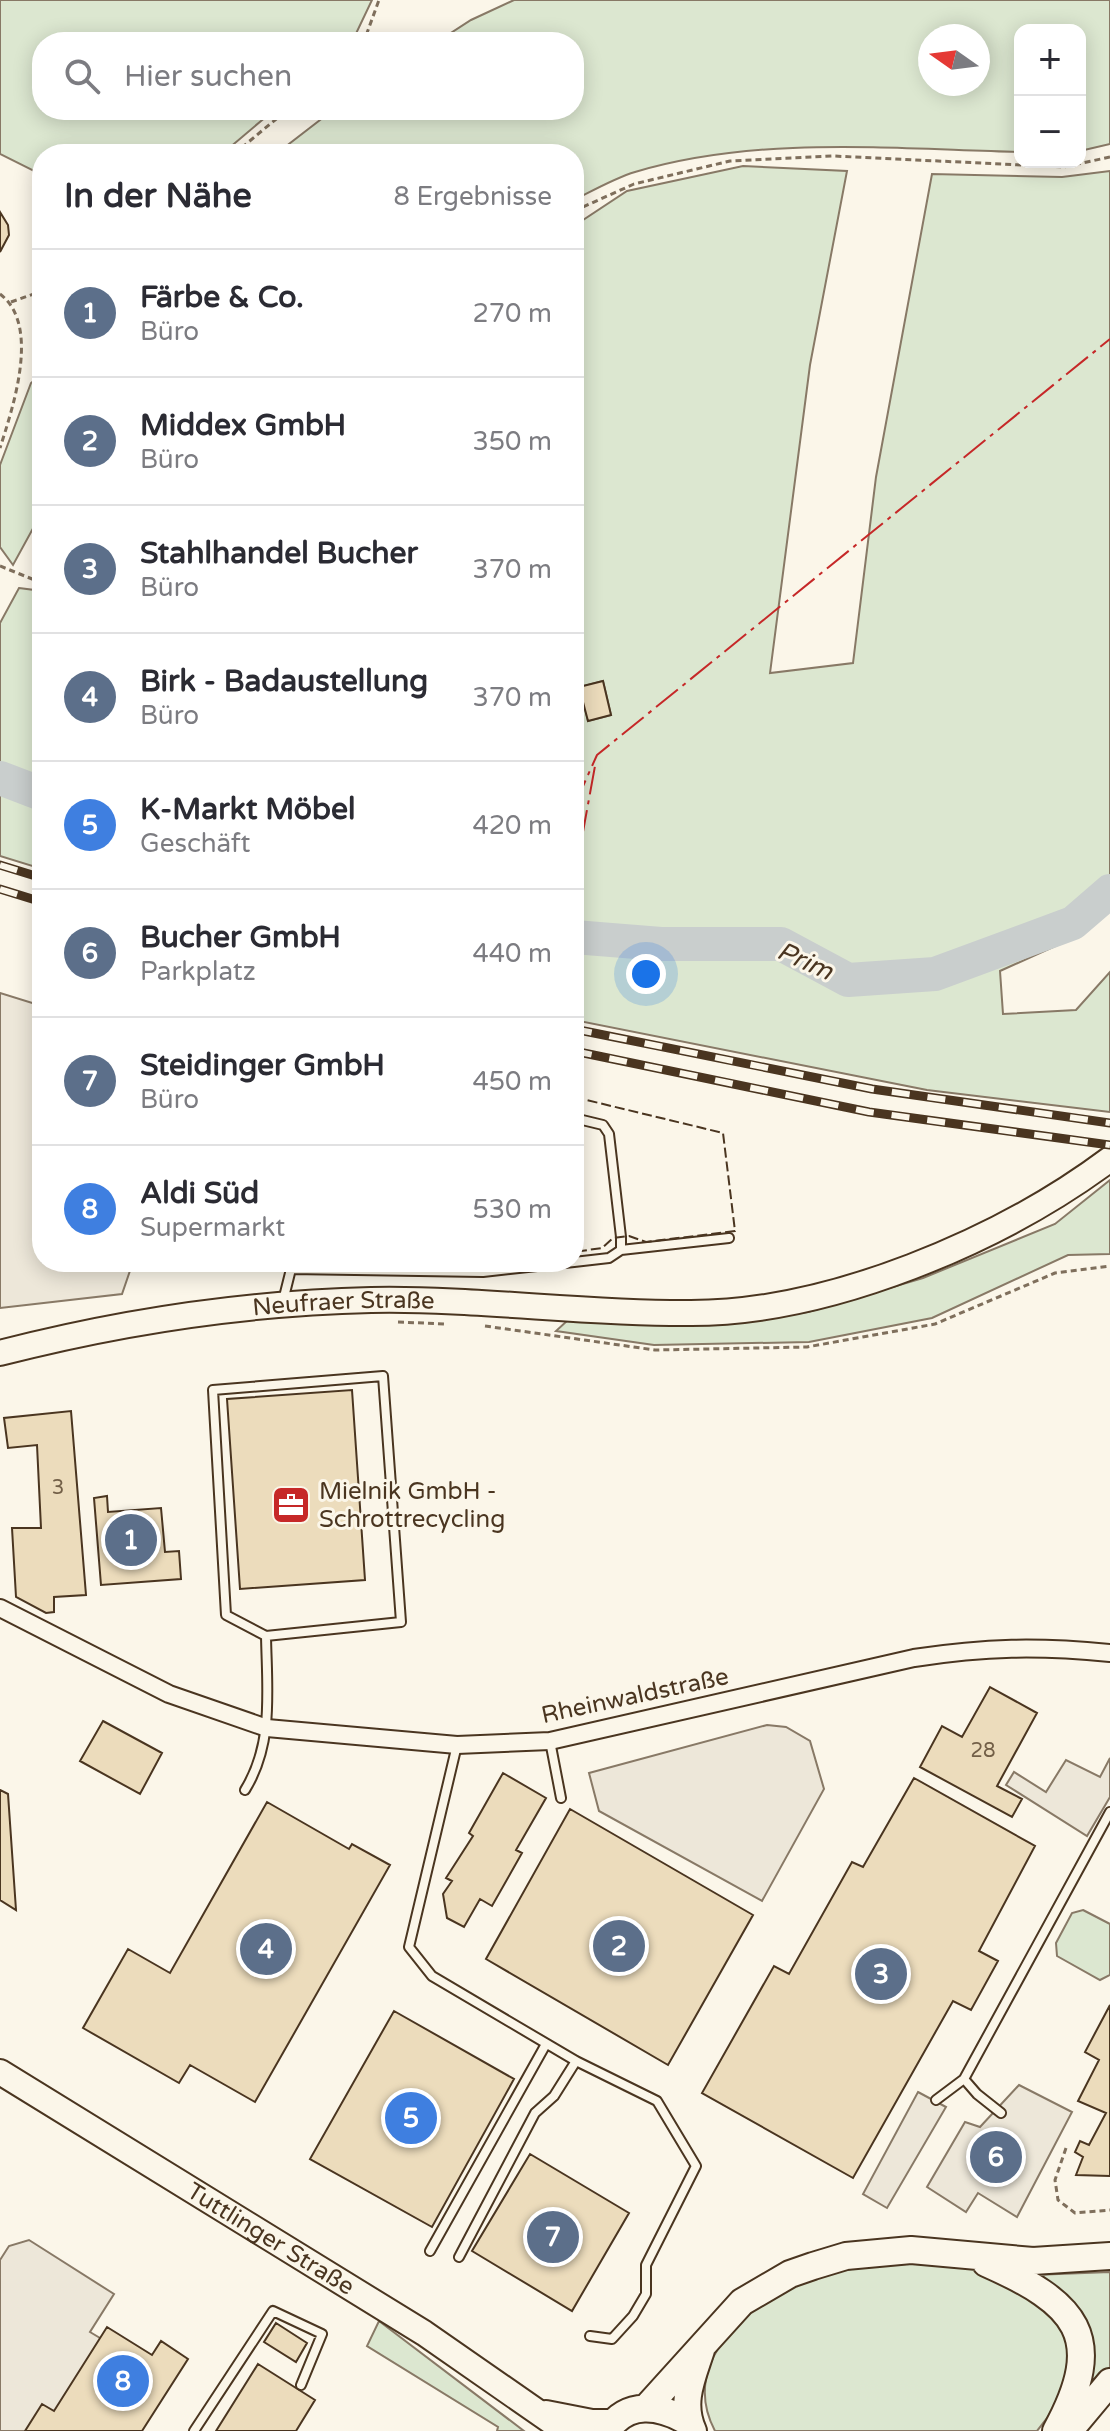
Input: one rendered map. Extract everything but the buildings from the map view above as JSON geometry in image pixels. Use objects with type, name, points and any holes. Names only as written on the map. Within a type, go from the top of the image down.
[{"type":"main road","points":[[611,2426],[647,2407],[742,2302],[790,2274],[813,2266],[881,2251],[1071,2262],[1110,2256]]},
{"type":"main road","points":[[968,2255],[1038,2288],[1053,2299],[1076,2329],[1083,2359],[1080,2379],[1056,2431]]},
{"type":"main road","points":[[690,2426],[687,2394],[702,2346]]},
{"type":"main road","points":[[1069,2431],[1108,2385]]},
{"type":"main road","points":[[647,2407],[657,2407],[690,2426]]},
{"type":"street","name":"Neufraer Straße","points":[[0,1353],[169,1318],[369,1300],[460,1301],[693,1313],[804,1301],[920,1262],[1000,1230],[1068,1191],[1110,1159]]},
{"type":"street","name":"Rheinwaldstraße","points":[[0,1608],[169,1694],[267,1728],[457,1745],[550,1741],[914,1658],[1032,1646],[1110,1653]]},
{"type":"street","name":"Tuttlinger Straße","points":[[0,2072],[424,2333],[565,2431]]},
{"type":"street","name":"Tuttlinger Straße","points":[[538,2412],[611,2426]]},
{"type":"lane","points":[[584,1120],[603,1125],[609,1134],[621,1250]]},
{"type":"lane","points":[[584,1261],[609,1258],[621,1250],[729,1238]]},
{"type":"lane","points":[[282,1306],[290,1272]]},
{"type":"lane","points":[[383,1376],[401,1622],[266,1636],[226,1615],[213,1390],[383,1376]]},
{"type":"lane","points":[[245,1790],[260,1765],[267,1728],[266,1636]]},
{"type":"lane","points":[[550,1741],[561,1798]]},
{"type":"lane","points":[[457,1745],[409,1947],[432,1976],[576,2061],[657,2101],[696,2166],[646,2265],[646,2294],[633,2316],[612,2339],[590,2336]]},
{"type":"lane","points":[[936,2100],[964,2079],[1110,1812]]},
{"type":"lane","points":[[430,2251],[546,2044]]},
{"type":"lane","points":[[459,2257],[535,2113],[554,2096],[576,2061]]},
{"type":"lane","points":[[964,2079],[1001,2113]]},
{"type":"lane","points":[[194,2431],[273,2311],[322,2334],[301,2385]]},
{"type":"path","points":[[367,32],[379,0]]},
{"type":"path","points":[[246,144],[275,120]]},
{"type":"path","points":[[584,206],[634,184],[730,161],[833,156],[1064,167],[1110,157]]},
{"type":"path","points":[[0,294],[11,302],[22,328],[17,398],[0,448]]},
{"type":"path","points":[[11,302],[32,295]]},
{"type":"path","points":[[0,566],[32,579]]},
{"type":"path","points":[[1066,2148],[1055,2180],[1058,2200],[1075,2213],[1110,2210]]},
{"type":"green space","points":[[0,0],[372,0],[357,32],[32,32],[32,120],[262,120],[234,144],[32,144],[32,170],[0,154]]},
{"type":"green space","points":[[514,0],[1110,0],[1110,144],[1086,150],[1086,24],[1014,24],[1014,152],[827,147],[730,153],[682,160],[635,172],[584,195],[584,144],[289,144],[320,120],[584,120],[584,32],[452,32]]},
{"type":"green space","points":[[743,166],[847,171],[810,365],[770,673],[853,663],[876,477],[932,174],[1062,177],[1110,171],[1110,910],[1080,935],[1000,971],[1003,1014],[1076,1010],[1110,972],[1110,1112],[927,1090],[584,1022],[584,704],[588,721],[611,715],[603,681],[584,686],[584,219],[627,191]]},
{"type":"green space","points":[[31,383],[32,530],[13,565],[0,547],[0,465]]},
{"type":"green space","points":[[19,588],[32,590],[32,866],[0,856],[0,623]]},
{"type":"green space","points":[[1110,1180],[1110,1254],[1068,1255],[932,1318],[809,1342],[654,1345],[556,1331],[568,1320],[691,1325],[808,1312],[923,1278],[1055,1224]]},
{"type":"green space","points":[[1083,1910],[1110,1924],[1110,1975],[1100,1980],[1057,1956],[1056,1943],[1072,1913]]},
{"type":"green space","points":[[907,2262],[986,2272],[1014,2284],[1037,2299],[1054,2316],[1064,2336],[1068,2358],[1065,2381],[1055,2406],[1037,2431],[715,2431],[706,2405],[706,2380],[714,2356],[746,2316],[768,2300],[816,2278],[861,2267]]},
{"type":"green space","points":[[1110,2272],[1110,2367],[1091,2393],[1092,2371],[1086,2338],[1071,2314],[1033,2275]]},
{"type":"green space","points":[[379,2321],[524,2431],[497,2431],[498,2427],[367,2346]]},
{"type":"shaded area","points":[[0,993],[32,1003],[32,1272],[130,1272],[122,1294],[0,1308]]},
{"type":"shaded area","points":[[767,1725],[786,1727],[810,1741],[824,1789],[762,1901],[599,1811],[589,1773]]},
{"type":"shaded area","points":[[1110,1758],[1110,1797],[1087,1836],[1006,1785],[1014,1772],[1046,1792],[1066,1760],[1100,1777]]},
{"type":"shaded area","points":[[1019,2085],[1072,2112],[1017,2217],[978,2193],[966,2212],[927,2187],[965,2122],[980,2127]]},
{"type":"shaded area","points":[[918,2092],[946,2107],[887,2208],[863,2194]]},
{"type":"shaded area","points":[[29,2240],[114,2294],[90,2332],[105,2341],[54,2422],[32,2431],[0,2431],[0,2260],[9,2246]]},
{"type":"waterway","name":"Prim","points":[[0,778],[32,790]]},
{"type":"waterway","name":"Prim","points":[[584,938],[661,944],[781,944],[848,980],[935,974],[1073,923],[1110,891]]},
{"type":"railway","points":[[0,865],[32,875]]},
{"type":"railway","points":[[0,889],[32,899]]},
{"type":"railway","points":[[584,1031],[872,1089],[1110,1123]]},
{"type":"railway","points":[[584,1053],[869,1112],[1110,1145]]},
{"type":"fence","points":[[584,1099],[723,1133],[735,1231],[646,1242],[629,1236],[613,1238],[602,1248],[584,1251]]},
{"type":"power","points":[[584,784],[597,755],[1110,339]]},
{"type":"power","points":[[584,826],[595,766]]},
{"type":"place","name":"Mielnik GmbH - Schrottrecycling","points":[[291,1505]]},
{"type":"place","name":"Färbe & Co.","points":[[131,1540]]},
{"type":"place","name":"Middex GmbH","points":[[619,1946]]},
{"type":"place","name":"Birk - Badaustellung","points":[[266,1949]]},
{"type":"place","name":"Stahlhandel Bucher","points":[[881,1974]]},
{"type":"place","name":"K-Markt Möbel","points":[[411,2118]]},
{"type":"place","name":"Bucher GmbH","points":[[996,2157]]},
{"type":"place","name":"Steidinger GmbH","points":[[553,2237]]},
{"type":"place","name":"Aldi Süd","points":[[123,2381]]}]
